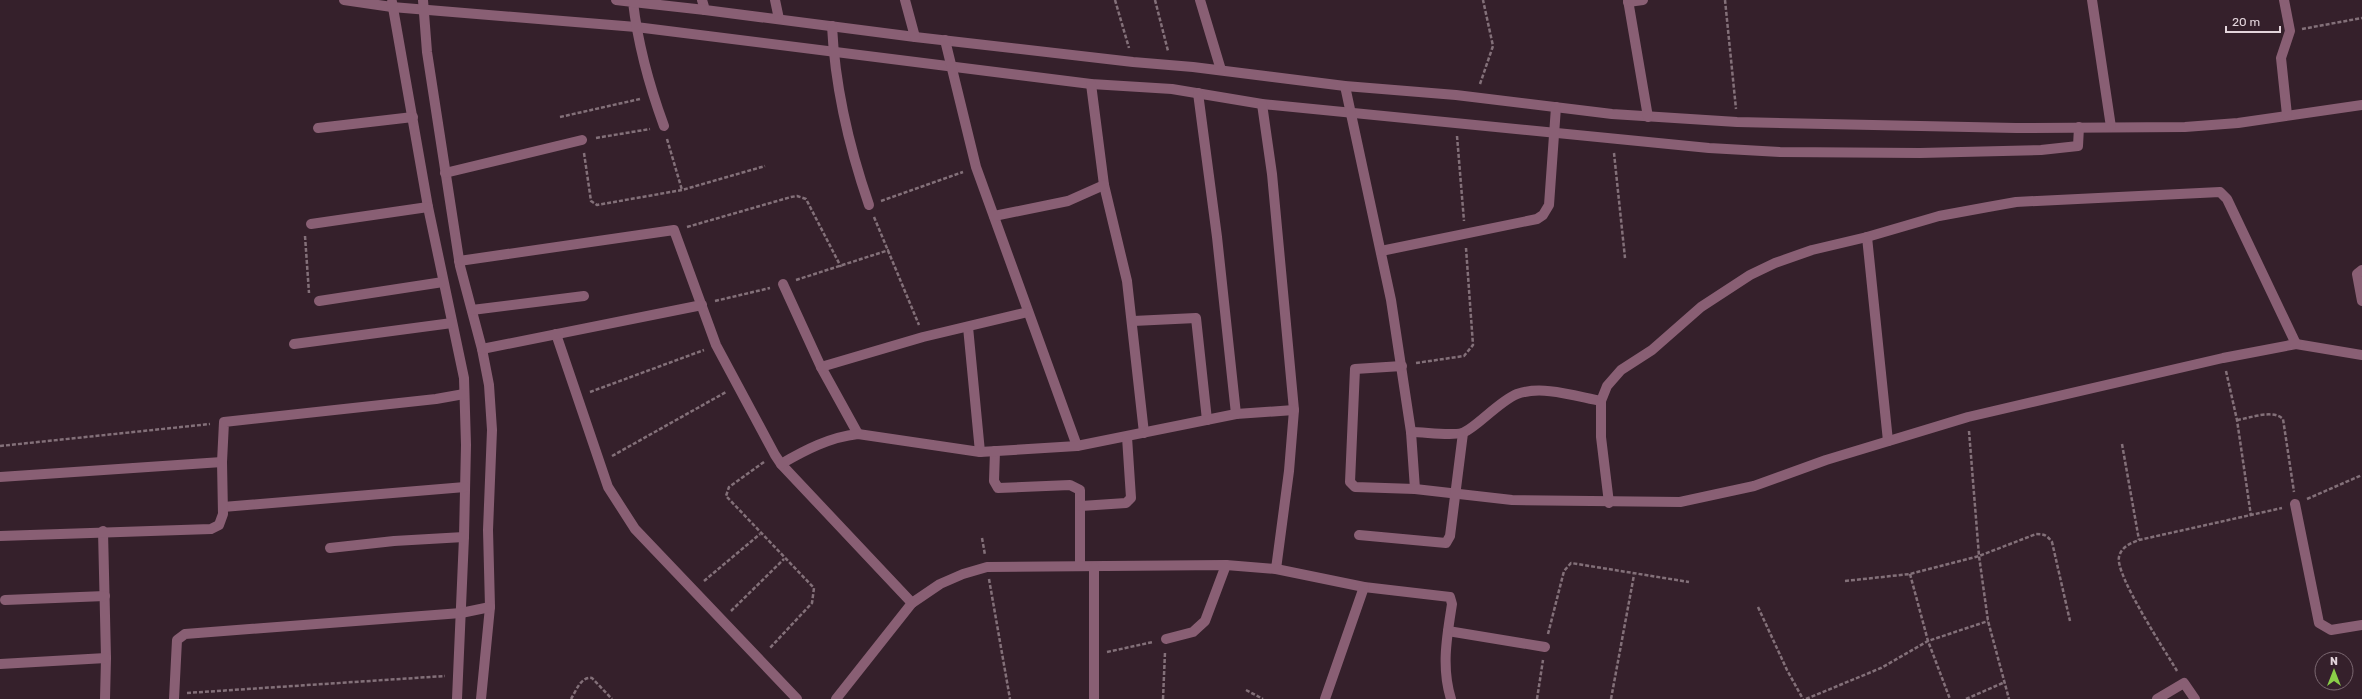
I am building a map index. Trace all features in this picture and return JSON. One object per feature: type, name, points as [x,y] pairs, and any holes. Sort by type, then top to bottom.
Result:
[{"type":"street","points":[[344,0],[423,4],[636,27],[1091,84],[1172,89],[1262,104],[1709,148],[1780,152],[1935,153],[2076,147],[2080,141],[2079,127]]},
{"type":"street","points":[[616,0],[704,5],[779,19],[915,37],[1133,62],[1221,70],[1346,86],[1475,98],[1648,117],[1737,122],[2184,127],[2287,116],[2362,105]]},
{"type":"street","points":[[774,0],[779,19]]},
{"type":"street","points":[[905,0],[915,37]]},
{"type":"street","points":[[1200,0],[1221,70]]},
{"type":"street","points":[[1643,0],[1628,1],[1648,117]]},
{"type":"street","points":[[2092,0],[2111,127]]},
{"type":"street","points":[[2284,0],[2290,31],[2280,58],[2287,116]]},
{"type":"street","points":[[633,2],[636,27],[652,96],[664,126]]},
{"type":"street","points":[[392,3],[428,207],[461,365],[464,394],[464,537],[457,699]]},
{"type":"street","points":[[423,4],[427,52],[459,261],[482,349],[489,385],[492,430],[488,530],[490,607],[481,699]]},
{"type":"street","points":[[832,26],[840,98],[849,137],[869,205]]},
{"type":"street","points":[[945,40],[976,167],[1076,446]]},
{"type":"street","points":[[1091,84],[1104,185],[1128,282],[1144,432]]},
{"type":"street","points":[[1346,86],[1350,112],[1381,251],[1402,366],[1411,432],[1415,489]]},
{"type":"street","points":[[1198,93],[1217,237],[1236,414]]},
{"type":"street","points":[[1262,104],[1272,174],[1294,410],[1289,471],[1276,569]]},
{"type":"street","points":[[1381,251],[1537,219],[1543,215],[1549,205],[1556,107]]},
{"type":"street","points":[[318,128],[412,117]]},
{"type":"street","points":[[445,173],[582,140]]},
{"type":"street","points":[[994,216],[1068,201],[1104,185]]},
{"type":"street","points":[[1609,503],[1601,437],[1601,401],[1607,386],[1621,370],[1652,350],[1701,307],[1750,276],[1774,263],[1812,250],[1867,237],[1939,216],[2016,202],[2220,192],[2227,199],[2296,344]]},
{"type":"street","points":[[311,224],[428,207]]},
{"type":"street","points":[[459,261],[674,230],[716,345],[736,386],[775,455],[781,464],[912,603]]},
{"type":"street","points":[[1867,237],[1888,441]]},
{"type":"street","points":[[2362,270],[2357,274],[2362,301]]},
{"type":"street","points":[[319,301],[443,282]]},
{"type":"street","points":[[783,284],[822,367],[858,434]]},
{"type":"street","points":[[472,310],[584,296]]},
{"type":"street","points":[[482,349],[702,305]]},
{"type":"street","points":[[822,367],[923,337],[1028,312]]},
{"type":"street","points":[[1133,321],[1196,318],[1207,420]]},
{"type":"street","points":[[294,344],[452,323]]},
{"type":"street","points":[[968,327],[980,452]]},
{"type":"street","points":[[556,334],[579,397],[599,464],[608,487],[635,529],[760,658],[797,699]]},
{"type":"street","points":[[1402,366],[1355,369],[1350,482],[1358,487],[1415,489],[1455,495],[1512,500],[1609,503],[1680,502],[1715,496],[1754,486],[1826,460],[1968,417],[2223,358],[2296,344],[2362,355]]},
{"type":"street","points":[[1411,432],[1463,433],[1504,400],[1518,394],[1532,391],[1556,392],[1601,401]]},
{"type":"street","points":[[0,536],[103,531],[212,529],[221,522],[223,506],[222,462],[224,422],[436,399],[464,394]]},
{"type":"street","points":[[781,464],[820,444],[844,436],[858,434],[980,452],[1076,446],[1128,437],[1144,432],[1236,414],[1294,410]]},
{"type":"street","points":[[1359,535],[1446,543],[1450,536],[1463,433]]},
{"type":"street","points":[[1081,506],[1126,503],[1131,498],[1128,437]]},
{"type":"street","points":[[996,451],[994,482],[998,488],[1074,486],[1080,490],[1080,566]]},
{"type":"street","points":[[0,477],[222,462]]},
{"type":"street","points":[[223,506],[465,486]]},
{"type":"street","points":[[2296,504],[2319,623],[2331,630],[2362,625]]},
{"type":"street","points":[[103,531],[106,658],[105,699]]},
{"type":"street","points":[[330,548],[394,541],[464,537]]},
{"type":"street","points":[[1166,639],[1193,632],[1205,621],[1226,565]]},
{"type":"street","points":[[836,699],[912,603],[940,584],[963,574],[987,567],[1226,565],[1276,569],[1364,587],[1450,597],[1452,604],[1445,660],[1446,684],[1451,699]]},
{"type":"street","points":[[1094,566],[1094,699]]},
{"type":"street","points":[[1325,699],[1364,587]]},
{"type":"street","points":[[5,600],[105,596]]},
{"type":"street","points":[[174,697],[177,640],[185,634],[461,613],[490,607]]},
{"type":"street","points":[[1448,631],[1545,647]]},
{"type":"street","points":[[0,664],[106,658]]},
{"type":"street","points":[[2157,699],[2184,683],[2195,699]]},
{"type":"path","points":[[1115,0],[1133,62]]},
{"type":"path","points":[[1155,0],[1172,65]]},
{"type":"path","points":[[1475,98],[1493,46],[1483,0]]},
{"type":"path","points":[[1725,0],[1737,122]]},
{"type":"path","points":[[2290,31],[2362,18]]},
{"type":"path","points":[[560,117],[652,96]]},
{"type":"path","points":[[1402,366],[1464,356],[1468,354],[1473,345],[1455,122]]},
{"type":"path","points":[[682,190],[664,126],[582,140],[591,201],[594,204],[682,190],[765,166]]},
{"type":"path","points":[[1613,139],[1625,258]]},
{"type":"path","points":[[923,337],[889,250],[869,205],[976,167]]},
{"type":"path","points":[[674,230],[797,196],[806,199],[841,266],[889,250]]},
{"type":"path","points":[[311,224],[305,230],[309,295],[314,300],[319,301]]},
{"type":"path","points":[[579,397],[716,345]]},
{"type":"path","points":[[2223,358],[2237,420],[2251,516]]},
{"type":"path","points":[[599,464],[736,386]]},
{"type":"path","points":[[2237,420],[2272,414],[2279,415],[2283,419],[2296,504]]},
{"type":"path","points":[[1968,417],[1979,556],[1988,621],[2009,699]]},
{"type":"path","points":[[0,446],[224,422]]},
{"type":"path","points":[[2122,444],[2140,540]]},
{"type":"path","points":[[760,658],[812,603],[814,597],[814,588],[729,502],[726,496],[727,491],[775,455]]},
{"type":"path","points":[[2184,683],[2134,599],[2119,563],[2122,550],[2140,540],[2251,516],[2296,504],[2362,475]]},
{"type":"path","points":[[694,589],[760,534]]},
{"type":"path","points":[[1845,581],[1910,574],[1979,556],[2036,534],[2048,536],[2052,542],[2070,621]]},
{"type":"path","points":[[722,619],[784,559]]},
{"type":"path","points":[[1537,699],[1545,647],[1567,566],[1575,562],[1634,575],[1689,582]]},
{"type":"path","points":[[987,567],[996,610],[1010,699]]},
{"type":"path","points":[[1910,574],[1928,641],[1950,699]]},
{"type":"path","points":[[1611,699],[1634,575]]},
{"type":"path","points":[[1758,607],[1787,670],[1804,699],[1881,668],[1928,641],[1988,621]]},
{"type":"path","points":[[1094,655],[1166,639],[1163,699]]},
{"type":"path","points":[[174,697],[458,675]]},
{"type":"path","points":[[571,699],[583,680],[588,678],[592,678],[612,699]]},
{"type":"path","points":[[1966,699],[2005,682]]},
{"type":"path","points":[[1246,690],[1263,699]]}]
